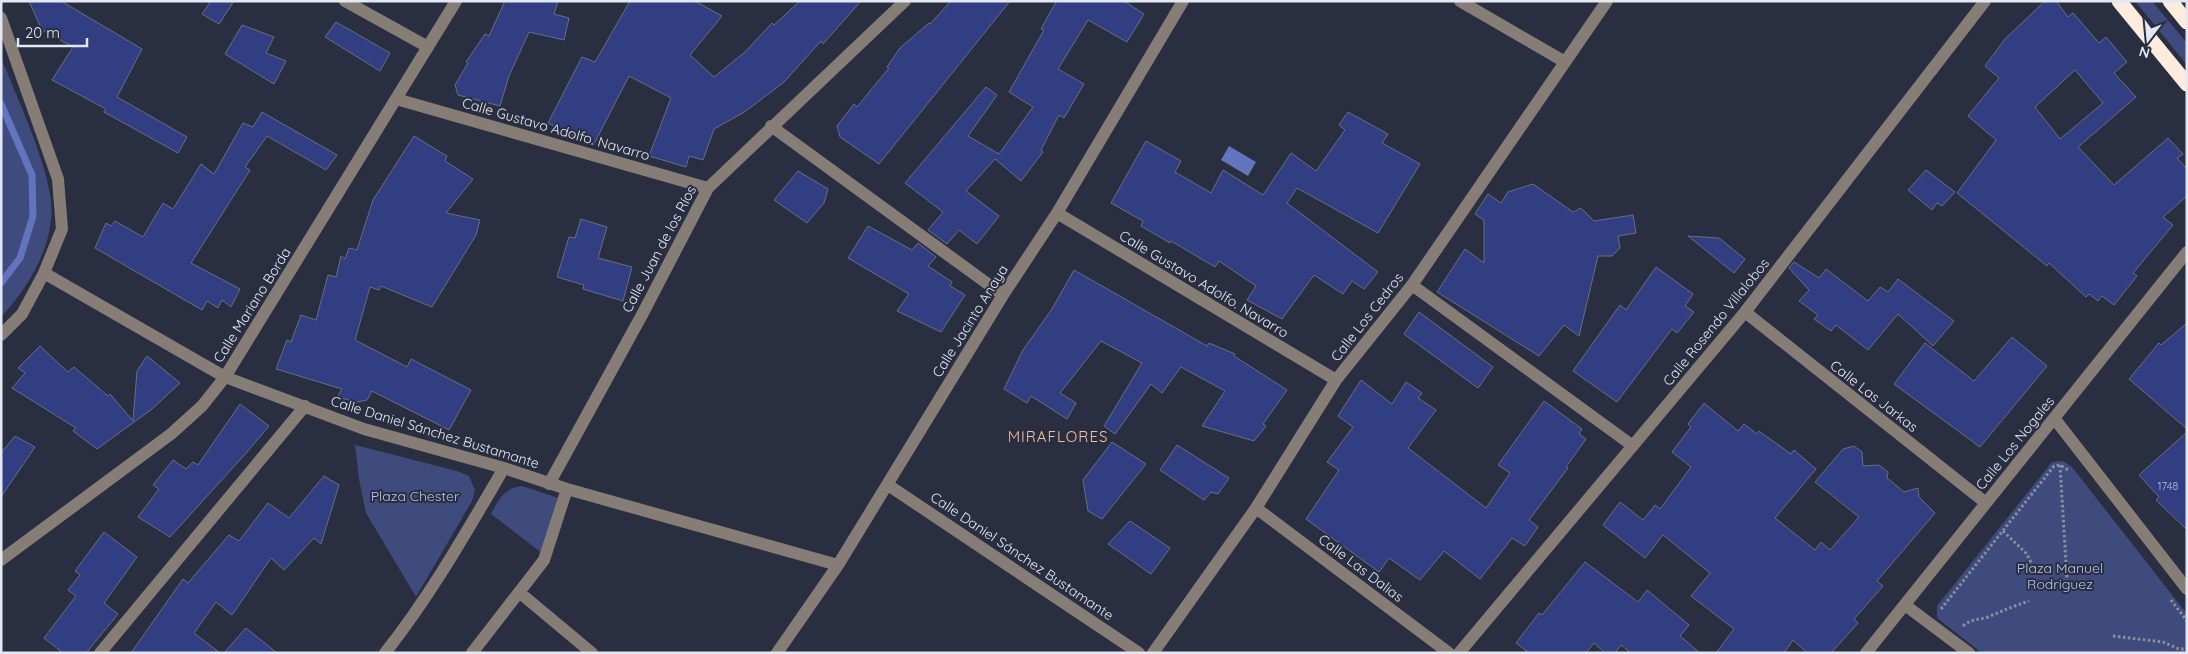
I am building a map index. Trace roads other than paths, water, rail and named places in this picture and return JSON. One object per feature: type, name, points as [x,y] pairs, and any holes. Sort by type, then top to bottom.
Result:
[{"type":"highway","points":[[2119,1],[2187,84]]},
{"type":"highway","points":[[2170,1],[2187,22]]},
{"type":"street","points":[[345,1],[428,47]]},
{"type":"street","name":"Calle Mariano Borda","points":[[1,560],[171,434],[202,406],[225,377],[456,1]]},
{"type":"street","name":"Calle Juan de los Ríos","points":[[549,484],[643,313],[708,188],[771,126],[906,1]]},
{"type":"street","name":"Calle Jacinto Anaya","points":[[777,653],[838,565],[888,485],[1003,295],[1057,213],[1183,1]]},
{"type":"street","points":[[1460,1],[1566,62]]},
{"type":"street","name":"Calle Los Cedros","points":[[1154,653],[1256,508],[1336,380],[1412,285],[1607,1]]},
{"type":"street","name":"Calle Rosendo Villalobos","points":[[1459,653],[1745,312],[1985,1]]},
{"type":"street","points":[[1,18],[58,179],[62,229],[44,273],[22,314],[1,335]]},
{"type":"street","name":"Calle Gustavo Adolfo. Navarro","points":[[396,99],[708,188]]},
{"type":"street","points":[[771,126],[1003,295]]},
{"type":"street","name":"Calle Gustavo Adolfo. Navarro","points":[[1057,213],[1336,380]]},
{"type":"street","name":"Calle Los Nogales","points":[[1866,653],[2187,252]]},
{"type":"street","name":"Calle Daniel Sánchez Bustamante","points":[[44,273],[225,377],[364,428],[504,468],[549,484],[838,565]]},
{"type":"street","points":[[1412,285],[1633,446]]},
{"type":"street","name":"Calle Las Jarkas","points":[[1745,312],[1986,503]]},
{"type":"street","points":[[100,653],[305,406]]},
{"type":"street","points":[[2054,418],[2187,589]]},
{"type":"street","points":[[385,653],[412,620],[504,468]]},
{"type":"street","name":"Calle Daniel Sánchez Bustamante","points":[[888,485],[1139,653]]},
{"type":"street","points":[[472,653],[544,560],[567,489]]},
{"type":"street","name":"Calle Las Dalias","points":[[1256,508],[1449,653]]},
{"type":"street","points":[[520,592],[592,653]]},
{"type":"street","points":[[1905,605],[1969,653]]},
{"type":"waterway","points":[[1,104],[32,175],[33,216],[20,258],[1,283]]},
{"type":"district","name":"MIRAFLORES","points":[[1058,437]]},
{"type":"park label","name":"Plaza Chester","points":[[415,496]]},
{"type":"park label","name":"Plaza Manuel Rodriguez","points":[[2060,576]]}]
